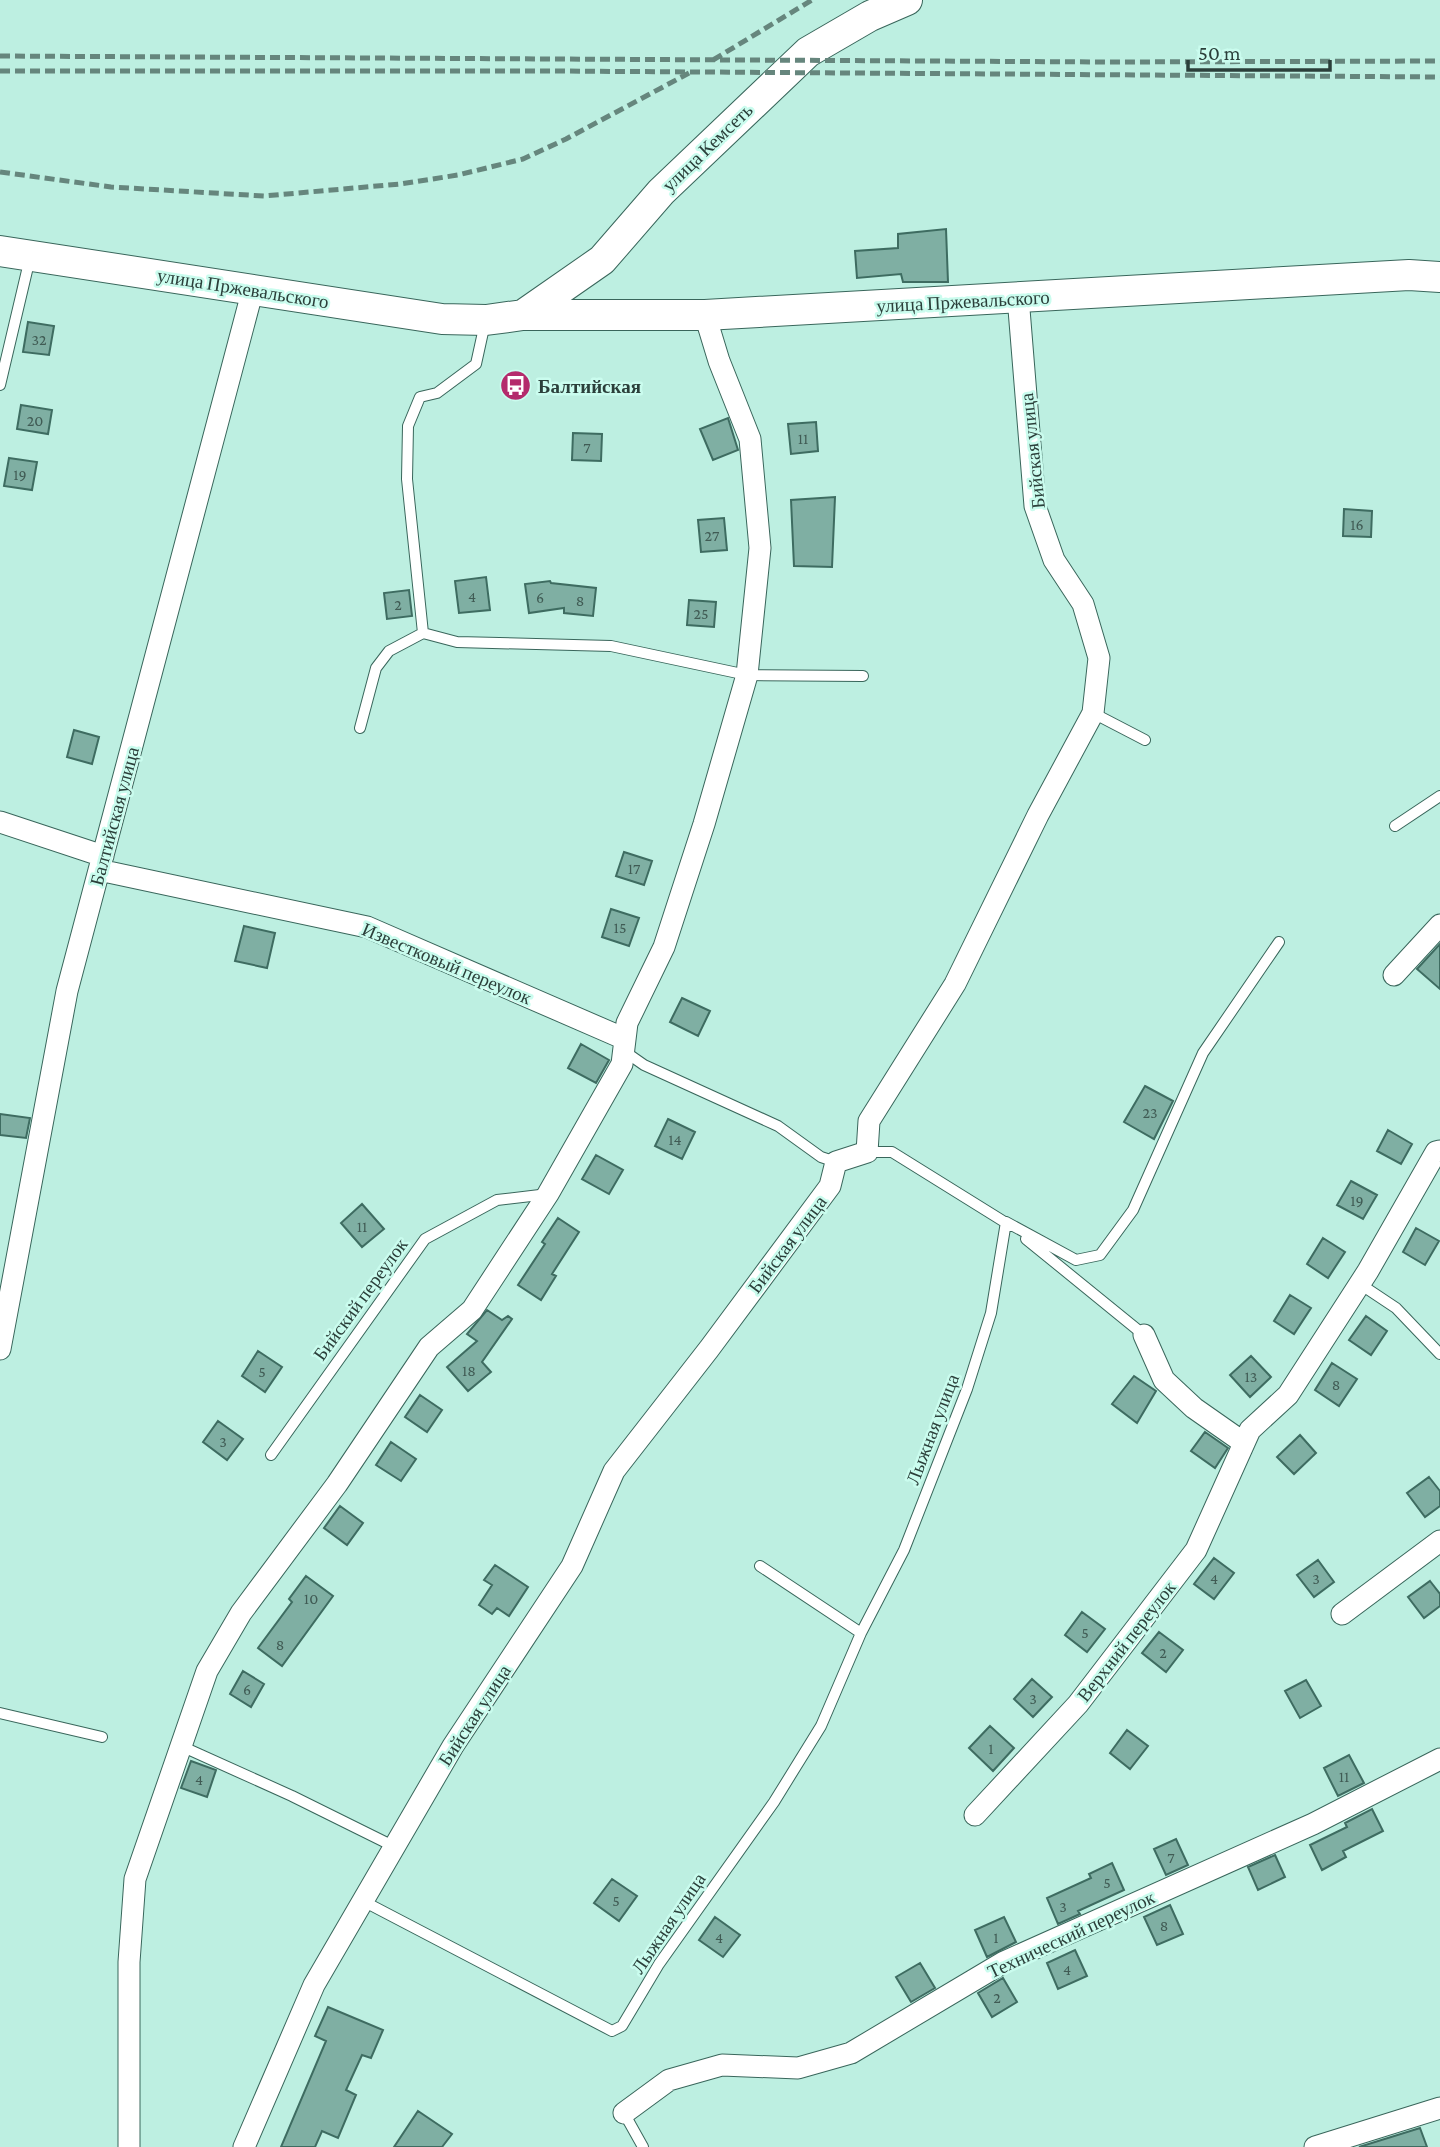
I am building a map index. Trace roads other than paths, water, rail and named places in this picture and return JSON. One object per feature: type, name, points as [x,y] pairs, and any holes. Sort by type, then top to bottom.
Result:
[{"type":"main road","name":"улица Кемсеть","points":[[523,315],[602,260],[660,192],[808,52],[870,16],[907,0]]},
{"type":"main road","name":"улица Пржевальского","points":[[0,251],[442,319],[486,320],[523,315],[705,315],[1409,275],[1440,277]]},
{"type":"street","name":"Балтийская улица","points":[[0,1349],[68,991],[253,289]]},
{"type":"street","name":"Бийская улица","points":[[867,1152],[869,1121],[955,984],[1038,816],[1093,713],[1099,658],[1087,614],[1054,560],[1035,506],[1018,298]]},
{"type":"street","points":[[129,2147],[129,1962],[135,1879],[207,1671],[241,1613],[337,1484],[429,1347],[472,1310],[548,1194],[622,1064],[627,1023],[664,947],[705,824],[747,675],[760,548],[750,439],[719,361],[705,315]]},
{"type":"street","name":"Известковый переулок","points":[[0,822],[101,863],[368,927],[624,1045]]},
{"type":"street","points":[[1394,975],[1440,925]]},
{"type":"street","name":"Верхний переулок","points":[[975,1815],[1078,1704],[1196,1550],[1250,1430],[1288,1395],[1360,1284],[1436,1152],[1440,1151]]},
{"type":"street","points":[[836,1162],[867,1152]]},
{"type":"street","name":"Бийская улица","points":[[244,2147],[314,1985],[453,1746],[572,1566],[614,1471],[830,1186],[836,1162]]},
{"type":"street","points":[[1144,1335],[1164,1380],[1194,1408],[1244,1443]]},
{"type":"street","points":[[1342,1614],[1440,1541]]},
{"type":"street","name":"Технический переулок","points":[[624,2113],[668,2080],[722,2065],[798,2068],[851,2053],[1004,1962],[1313,1824],[1440,1759]]},
{"type":"street","points":[[1315,2147],[1440,2108]]},
{"type":"lane","points":[[0,385],[31,256]]},
{"type":"lane","points":[[423,632],[407,480],[408,425],[420,397],[437,393],[476,364],[486,320]]},
{"type":"lane","points":[[360,728],[376,668],[389,651],[423,632],[457,642],[611,646],[747,675],[863,676]]},
{"type":"lane","points":[[1093,713],[1145,740]]},
{"type":"lane","points":[[1395,826],[1440,796]]},
{"type":"lane","points":[[867,1152],[892,1152],[1006,1222],[1076,1260],[1100,1255],[1133,1210],[1203,1053],[1279,942]]},
{"type":"lane","name":"Известковый переулок","points":[[624,1045],[644,1065],[778,1126],[821,1157],[836,1162]]},
{"type":"lane","name":"Бийский переулок","points":[[271,1455],[425,1239],[497,1200],[548,1194]]},
{"type":"lane","points":[[1006,1222],[1144,1335]]},
{"type":"lane","name":"Лыжная улица","points":[[363,1901],[612,2031],[622,2026],[659,1965],[774,1802],[821,1726],[861,1633],[904,1550],[967,1389],[991,1313],[1006,1222]]},
{"type":"lane","points":[[1360,1284],[1396,1308],[1440,1353]]},
{"type":"lane","points":[[760,1566],[861,1633]]},
{"type":"lane","points":[[0,1713],[102,1737]]},
{"type":"lane","points":[[181,1746],[292,1796],[395,1847]]},
{"type":"lane","points":[[624,2113],[643,2147]]},
{"type":"railway","points":[[713,60],[812,0]]},
{"type":"railway","points":[[0,56],[1112,62],[1440,61]]},
{"type":"railway","points":[[0,71],[554,71],[1440,77]]},
{"type":"railway","points":[[0,172],[111,187],[264,196],[400,184],[458,175],[523,159],[689,73]]},
{"type":"place","name":"Балтийская","points":[[515,386]]}]
